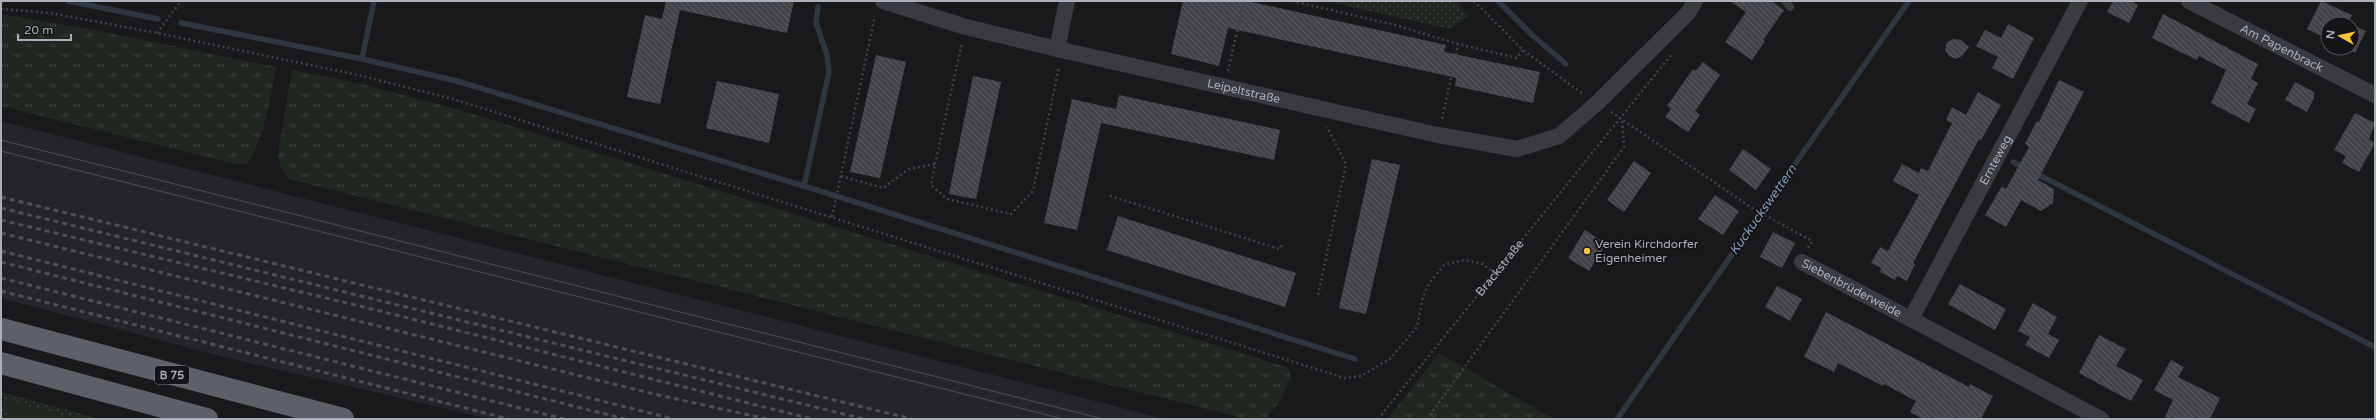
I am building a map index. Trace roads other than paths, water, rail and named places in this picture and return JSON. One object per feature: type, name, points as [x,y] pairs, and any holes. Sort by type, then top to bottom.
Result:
[{"type":"highway","name":"B 75","points":[[1,329],[343,419]]},
{"type":"highway","points":[[1,363],[207,419]]},
{"type":"street","points":[[1057,49],[1067,1]]},
{"type":"street","name":"Leipeltstraße","points":[[880,5],[1057,49],[1225,85],[1438,135],[1517,149],[1559,136],[1596,104],[1688,13],[1695,1]]},
{"type":"street","name":"Ernteweg","points":[[1911,319],[2080,1]]},
{"type":"street","name":"Am Papenbrack","points":[[2189,1],[2375,95]]},
{"type":"street","name":"Siebenbrüderweide","points":[[1802,262],[2100,419]]},
{"type":"waterway","points":[[68,1],[158,19]]},
{"type":"waterway","points":[[362,59],[374,1]]},
{"type":"waterway","points":[[1498,1],[1531,34],[1566,64]]},
{"type":"waterway","name":"Kuckuckswettern","points":[[1617,419],[1909,1]]},
{"type":"waterway","points":[[804,186],[829,72],[827,55],[816,23],[818,7]]},
{"type":"waterway","points":[[181,23],[362,59],[457,81],[804,186],[1355,359]]},
{"type":"waterway","points":[[2013,162],[2025,168]]},
{"type":"waterway","points":[[2035,173],[2375,347]]},
{"type":"tram line","points":[[1,140],[1103,419]]},
{"type":"tram line","points":[[1,151],[1063,419]]},
{"type":"railway","points":[[1,197],[912,419]]},
{"type":"railway","points":[[1,208],[864,419]]},
{"type":"railway","points":[[1,220],[372,309],[812,419]]},
{"type":"railway","points":[[1,233],[654,394],[767,419]]},
{"type":"railway","points":[[1,251],[674,419]]},
{"type":"railway","points":[[1,262],[625,419]]},
{"type":"railway","points":[[1,278],[564,419]]},
{"type":"railway","points":[[1,291],[509,419]]},
{"type":"place","name":"Verein Kirchdorfer Eigenheimer","points":[[1587,251]]}]
